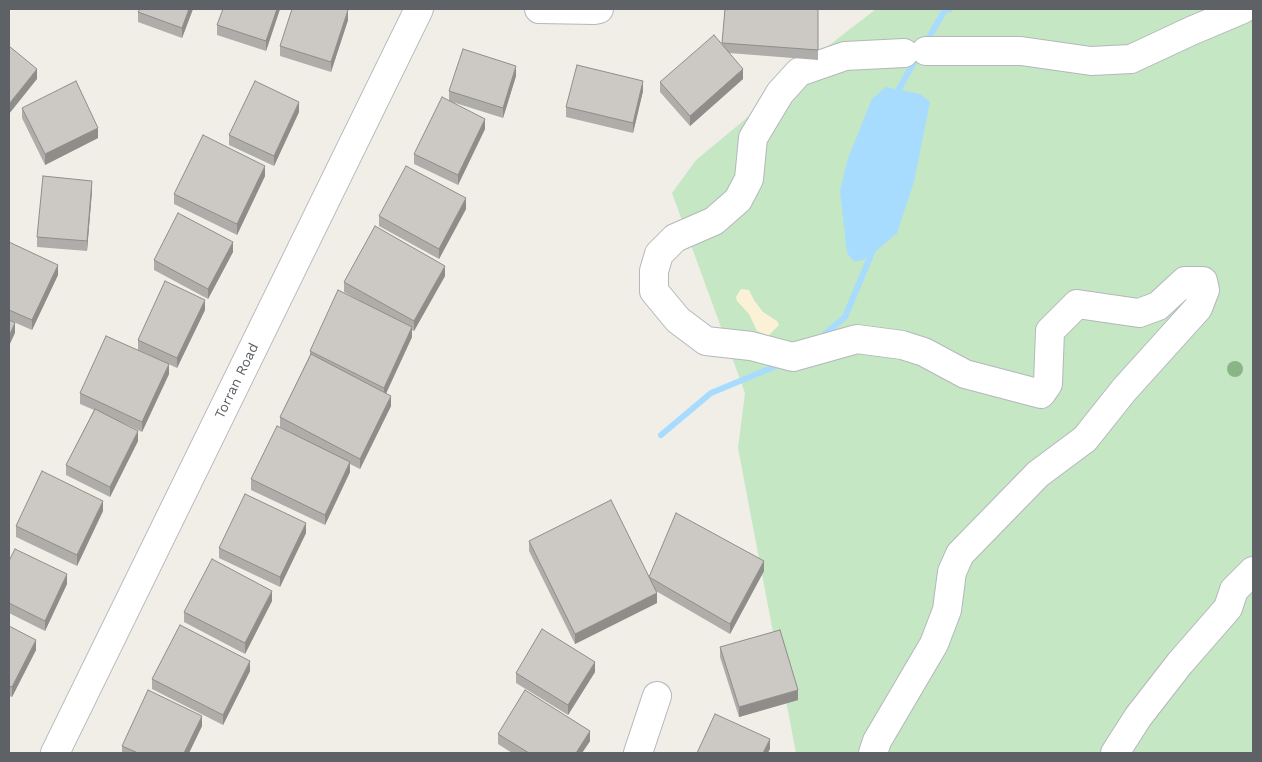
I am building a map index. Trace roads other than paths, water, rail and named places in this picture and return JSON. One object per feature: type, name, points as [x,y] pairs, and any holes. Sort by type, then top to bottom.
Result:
[{"type":"street","name":"Torran Road","points":[[55,753],[419,9]]},
{"type":"street","points":[[540,9],[599,9]]},
{"type":"street","points":[[873,753],[876,741],[934,644],[947,610],[952,572],[960,554],[1038,474],[1086,439],[1124,390],[1198,308],[1205,290],[1203,281],[1185,281],[1158,306],[1139,313],[1077,304],[1050,331],[1048,384],[1041,394],[965,374],[924,352],[902,345],[857,339],[792,357],[751,346],[706,341],[678,320],[654,291],[654,271],[659,254],[675,238],[714,221],[738,200],[749,179],[753,138],[780,93],[799,72],[845,56],[915,52],[1020,51],[1091,61],[1131,59],[1243,9]]},
{"type":"street","points":[[1115,753],[1138,718],[1180,663],[1228,608],[1234,590],[1253,571]]},
{"type":"street","points":[[638,753],[657,696]]},
{"type":"water","points":[[886,87],[920,94],[930,102],[914,182],[897,233],[863,260],[854,262],[847,253],[840,191],[848,158],[872,99]]},
{"type":"waterway","points":[[925,44],[945,10],[950,9]]},
{"type":"waterway","points":[[895,96],[918,55]]},
{"type":"waterway","points":[[820,338],[845,317],[874,248]]},
{"type":"waterway","points":[[661,435],[711,393],[781,364]]}]
